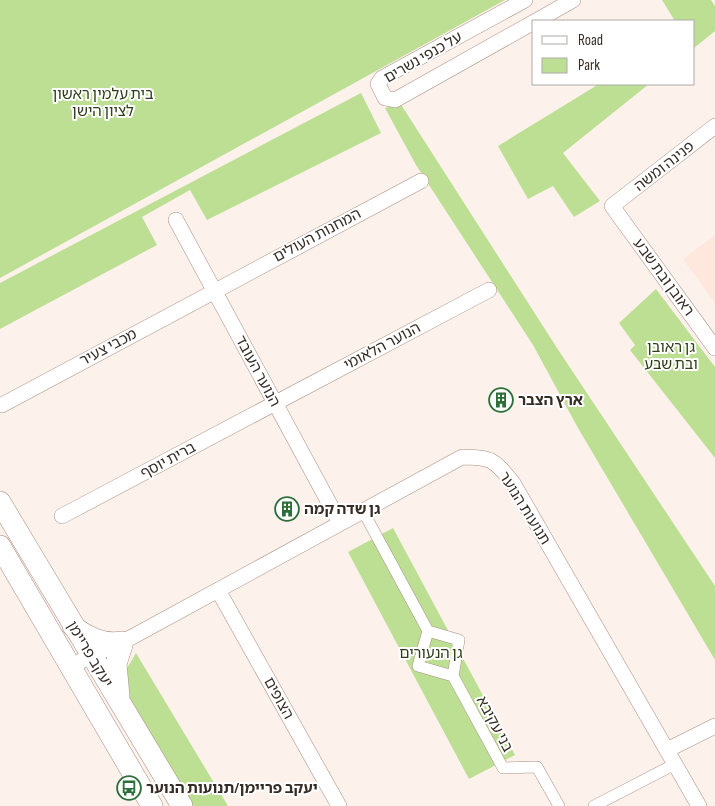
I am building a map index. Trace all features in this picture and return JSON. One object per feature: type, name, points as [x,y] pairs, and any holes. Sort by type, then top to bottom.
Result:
[{"type":"main road","name":"יעקב פריימן","points":[[0,502],[182,806]]},
{"type":"main road","name":"יעקב פריימן","points":[[0,546],[152,806]]},
{"type":"main road","points":[[73,626],[91,638],[113,643],[125,642],[116,664],[121,704]]},
{"type":"street","name":"על כנפי נשרים","points":[[525,0],[382,78],[378,84],[385,98],[395,100],[532,24]]},
{"type":"street","name":"על כנפי נשרים","points":[[538,20],[573,0]]},
{"type":"street","name":"פנינה ומשה","points":[[612,206],[715,126]]},
{"type":"street","name":"המחנות העולים","points":[[214,290],[421,181]]},
{"type":"street","name":"ראובן ובת שבע","points":[[612,206],[715,348]]},
{"type":"street","name":"הנוער העובד","points":[[176,220],[340,523]]},
{"type":"street","name":"מכבי צעיר","points":[[2,405],[214,290]]},
{"type":"street","name":"הנוער הלאומי","points":[[275,402],[489,290]]},
{"type":"street","name":"ברית יוסף","points":[[62,516],[275,402]]},
{"type":"street","name":"תנועות הנוער","points":[[72,670],[462,457],[480,457],[495,461],[513,483],[700,806]]},
{"type":"street","points":[[363,511],[428,631],[418,666],[453,676],[458,640],[428,631]]},
{"type":"street","name":"הצופים","points":[[218,590],[339,806]]},
{"type":"street","name":"בני עקיבא","points":[[453,676],[503,768],[537,767],[559,806]]},
{"type":"street","points":[[667,750],[715,726]]},
{"type":"street","points":[[594,806],[675,764]]},
{"type":"shaded area","points":[[715,235],[715,303],[683,259]]},
{"type":"green space","name":"בית עלמין ראשון לציון הישן","points":[[0,0],[505,0],[0,278]]},
{"type":"green space","points":[[662,0],[711,0],[715,6],[715,31],[695,47],[695,20],[674,20]]},
{"type":"green space","points":[[597,85],[648,85],[563,153],[600,201],[574,217],[553,186],[528,199],[498,146]]},
{"type":"green space","points":[[361,93],[381,133],[207,220],[190,190],[142,217],[157,245],[0,329],[0,283]]},
{"type":"green space","points":[[400,103],[557,348],[715,586],[715,660],[578,428],[533,345],[416,165],[385,108]]},
{"type":"green space","name":"גן ראובן ובת שבע","points":[[656,289],[715,367],[715,458],[630,350],[635,345],[619,323]]},
{"type":"green space","name":"גן הנעורים","points":[[393,528],[515,755],[469,779],[348,552]]},
{"type":"green space","points":[[136,653],[228,806],[182,806],[129,717],[123,675]]},
{"type":"place","name":"ארץ הצבר","points":[[501,400]]},
{"type":"place","name":"גן שדה קמה","points":[[287,509]]},
{"type":"place","name":"יעקב פריימן/תנועות הנוער","points":[[129,788]]}]
